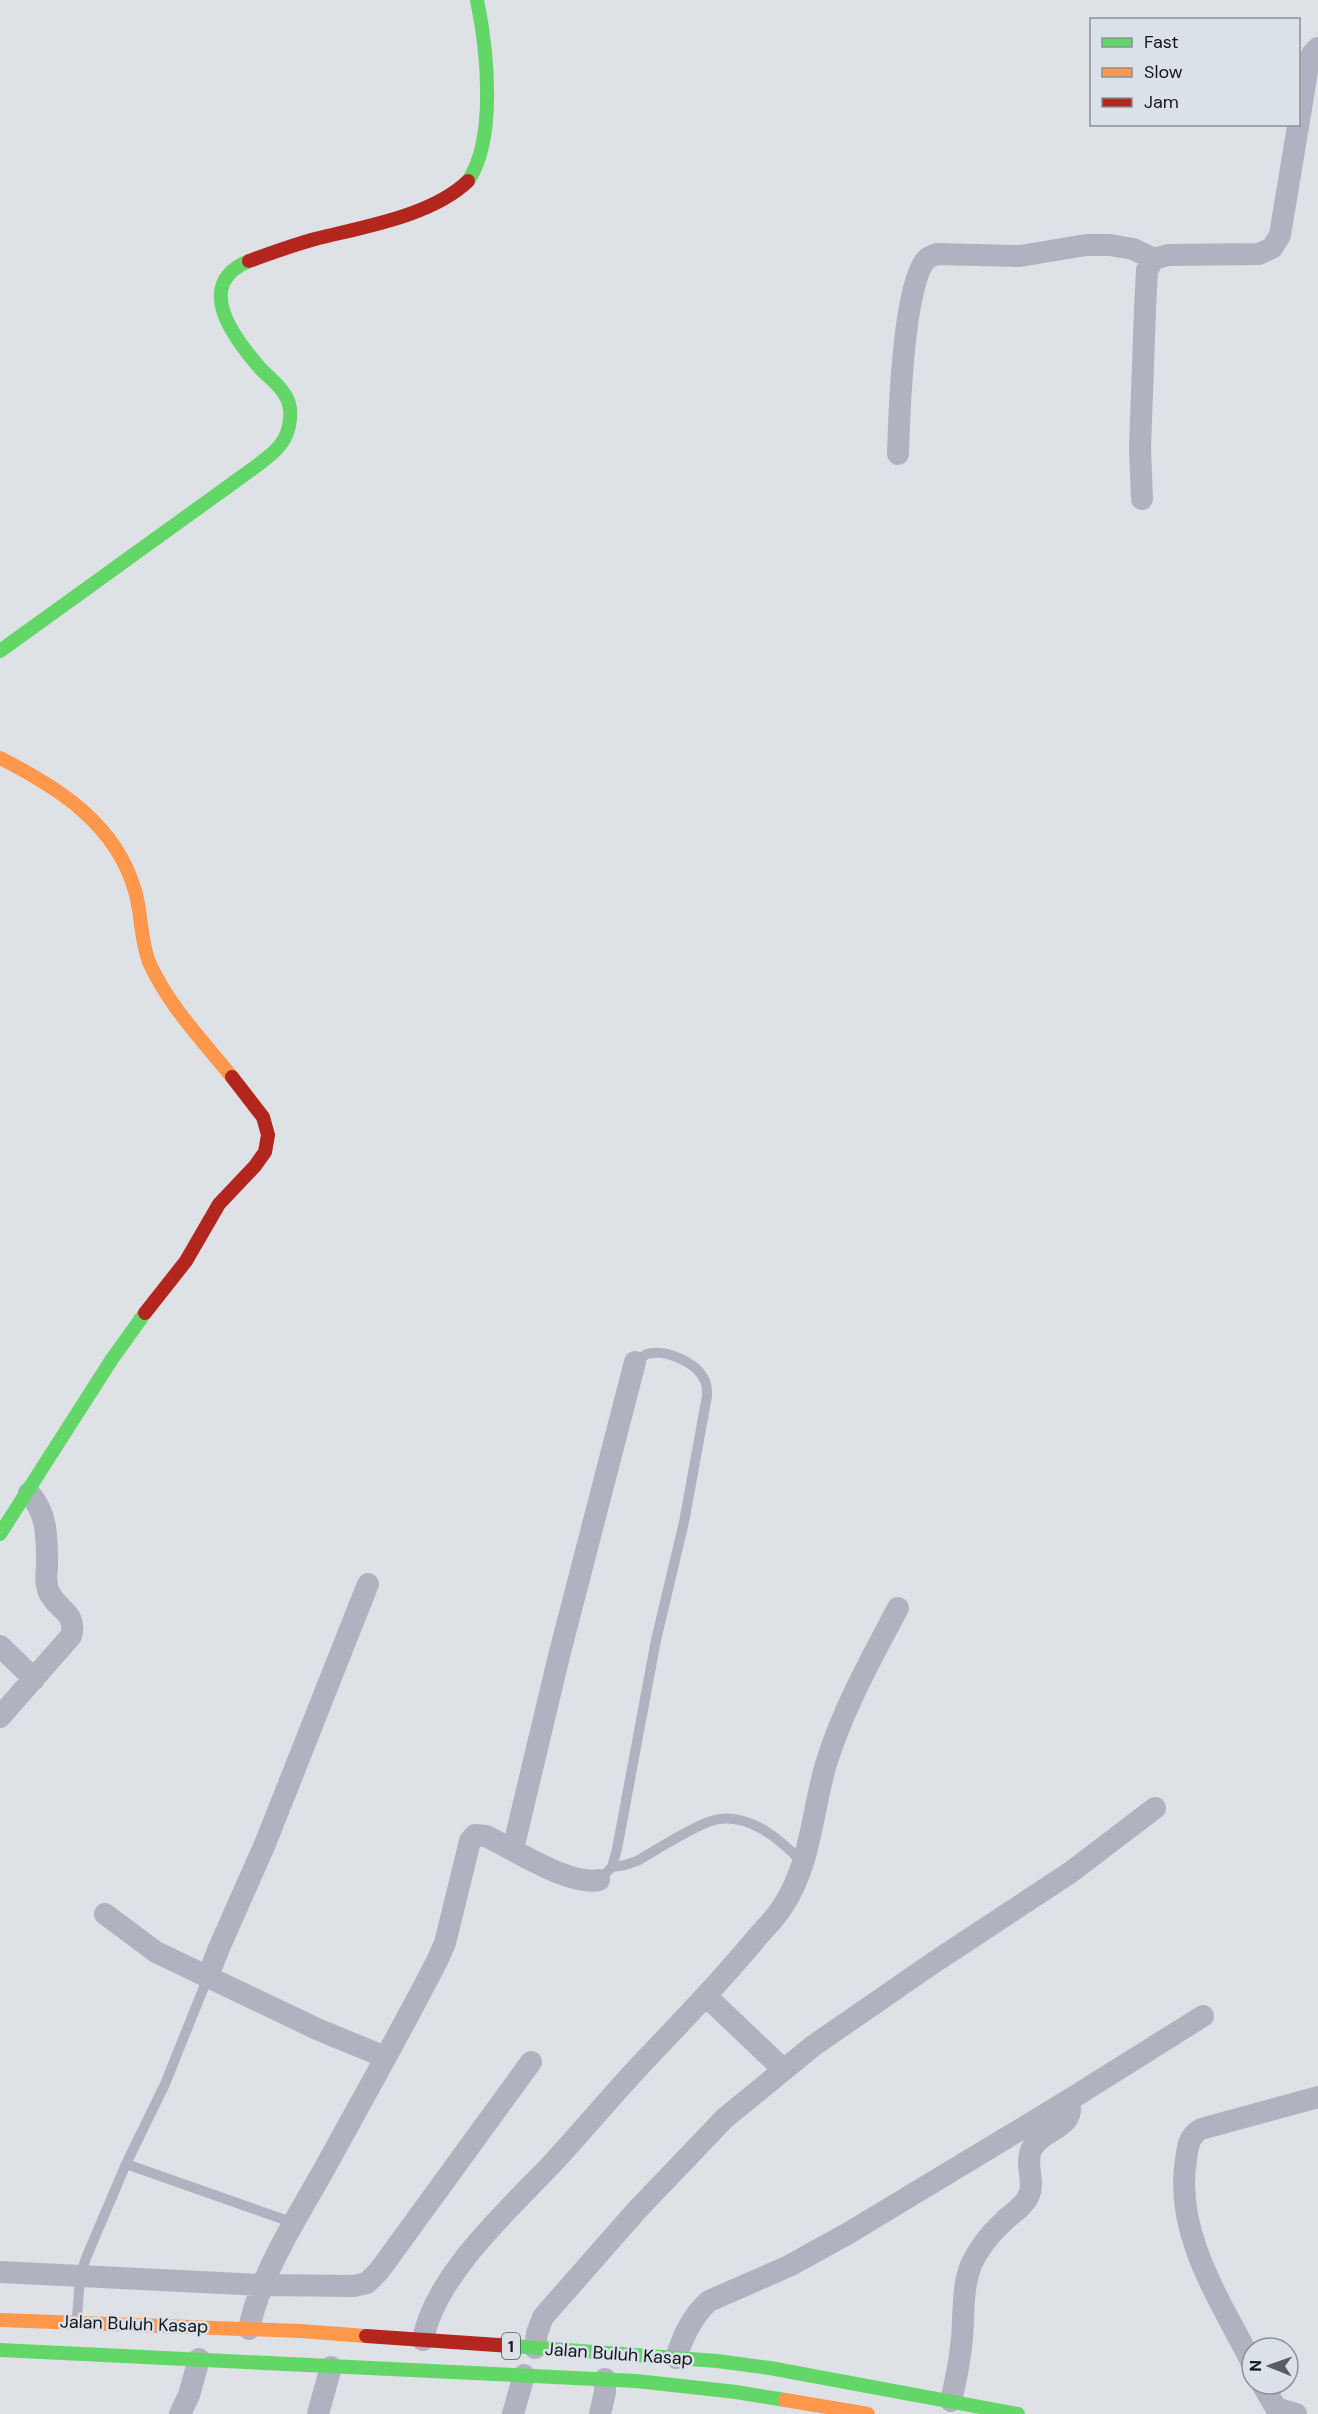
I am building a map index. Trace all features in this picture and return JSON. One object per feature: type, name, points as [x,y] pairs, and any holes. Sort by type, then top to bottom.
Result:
[{"type":"main road","points":[[0,651],[251,470],[279,447],[289,430],[291,409],[285,393],[257,365],[224,314],[219,297],[221,283],[232,269],[291,244],[417,210],[449,196],[467,182],[478,158],[487,94],[487,48],[477,0]]},
{"type":"main road","points":[[0,758],[28,771],[68,797],[107,831],[127,861],[149,962],[162,986],[258,1110],[266,1126],[268,1143],[265,1152],[253,1169],[222,1199],[193,1251],[127,1336],[29,1493],[0,1534]]},
{"type":"main road","name":"Jalan Buluh Kasap","points":[[0,2319],[249,2329],[676,2358],[770,2368],[1018,2414]]},
{"type":"main road","name":"Jalan Buluh Kasap","points":[[0,2350],[605,2379],[679,2385],[791,2407],[868,2414]]},
{"type":"street","points":[[1300,114],[1307,72],[1312,54],[1318,48]]},
{"type":"street","points":[[898,454],[901,378],[909,314],[920,271],[927,259],[937,254],[1020,256],[1086,245],[1110,245],[1133,249],[1154,259],[1168,255],[1259,254],[1272,248],[1280,235],[1298,126]]},
{"type":"street","points":[[1142,500],[1140,448],[1145,309],[1147,270],[1154,259]]},
{"type":"street","points":[[513,1849],[562,1645],[635,1362]]},
{"type":"street","points":[[0,1717],[71,1636],[74,1628],[72,1619],[47,1588],[46,1530],[39,1503],[29,1493]]},
{"type":"street","points":[[208,1976],[265,1844],[368,1584]]},
{"type":"street","points":[[423,2340],[431,2312],[444,2288],[494,2223],[551,2165],[622,2083],[706,1996],[783,1907],[804,1864],[819,1792],[838,1730],[861,1678],[898,1608]]},
{"type":"street","points":[[0,1646],[34,1679]]},
{"type":"street","points":[[535,2348],[537,2333],[543,2318],[598,2253],[725,2118],[784,2070],[869,2007],[1071,1872],[1155,1808]]},
{"type":"street","points":[[249,2329],[254,2305],[263,2284],[294,2223],[408,2018],[445,1943],[471,1841],[475,1835],[486,1836],[573,1879],[589,1882],[606,1873]]},
{"type":"street","points":[[105,1914],[156,1952],[318,2029],[385,2057]]},
{"type":"street","points":[[706,1996],[784,2070]]},
{"type":"street","points":[[676,2358],[682,2337],[708,2301],[806,2257],[1070,2100],[1203,2016]]},
{"type":"street","points":[[0,2272],[263,2284],[354,2286],[367,2283],[431,2201],[531,2062]]},
{"type":"street","points":[[1240,2339],[1198,2255],[1191,2235],[1182,2181],[1188,2143],[1192,2135],[1201,2129],[1318,2097]]},
{"type":"street","points":[[951,2401],[958,2372],[965,2290],[971,2267],[981,2247],[1002,2223],[1023,2205],[1029,2195],[1032,2183],[1029,2167],[1030,2153],[1034,2144],[1068,2120],[1072,2110],[1070,2100]]},
{"type":"street","points":[[180,2414],[189,2395],[199,2359]]},
{"type":"street","points":[[318,2414],[331,2367]]},
{"type":"street","points":[[513,2414],[524,2375]]},
{"type":"street","points":[[600,2414],[605,2392],[605,2379]]},
{"type":"street","points":[[1269,2396],[1276,2408],[1296,2414]]},
{"type":"lane","points":[[606,1873],[617,1849],[656,1640],[684,1522],[708,1396],[705,1381],[697,1370],[680,1358],[661,1353],[646,1355],[635,1362]]},
{"type":"lane","points":[[606,1873],[637,1861],[712,1820],[729,1819],[752,1824],[783,1843],[804,1864]]},
{"type":"lane","points":[[77,2322],[80,2276],[126,2164],[165,2084],[208,1976]]},
{"type":"lane","points":[[126,2164],[294,2223]]},
{"type":"traffic: fast","points":[[468,181],[477,163],[486,118],[486,67],[477,0]]},
{"type":"traffic: fast","points":[[0,651],[257,466],[284,440],[290,418],[287,399],[280,387],[249,355],[223,312],[221,297],[223,283],[232,271],[249,261]]},
{"type":"traffic: fast","points":[[0,1534],[112,1359],[145,1313]]},
{"type":"traffic: fast","points":[[512,2346],[717,2361],[770,2368],[1018,2414]]},
{"type":"traffic: fast","points":[[0,2350],[636,2381],[785,2400]]},
{"type":"traffic: slow","points":[[0,758],[64,796],[99,827],[114,846],[126,867],[135,891],[146,953],[157,978],[187,1022],[232,1077]]},
{"type":"traffic: slow","points":[[0,2320],[300,2331],[366,2336]]},
{"type":"traffic: slow","points":[[785,2400],[868,2414]]},
{"type":"traffic: jam","points":[[249,261],[307,241],[375,225],[416,212],[453,193],[468,181]]},
{"type":"traffic: jam","points":[[145,1313],[186,1261],[219,1204],[265,1152],[268,1135],[263,1117],[232,1077]]},
{"type":"traffic: jam","points":[[366,2336],[512,2346]]}]
